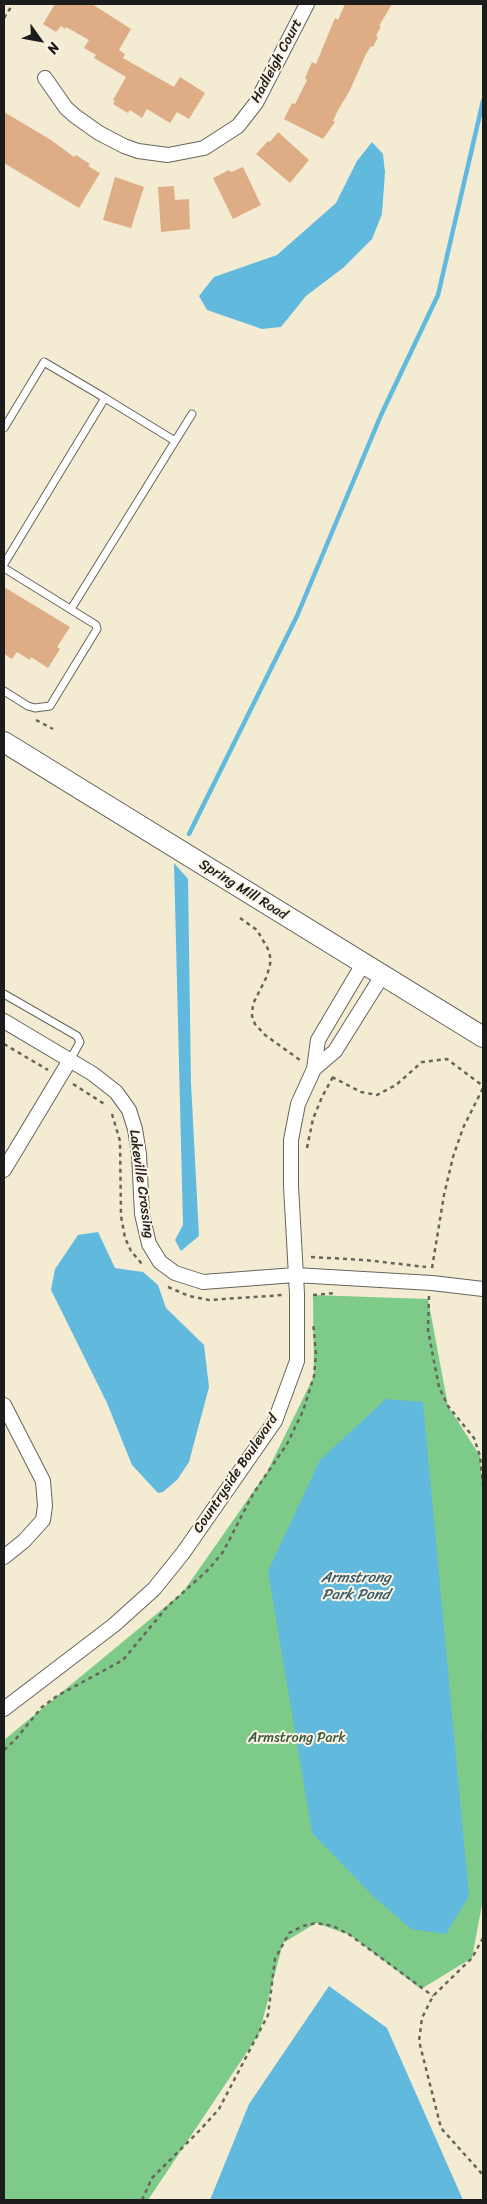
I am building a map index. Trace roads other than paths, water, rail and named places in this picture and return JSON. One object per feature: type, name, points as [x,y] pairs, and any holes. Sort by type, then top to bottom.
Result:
[{"type":"street","name":"Hadleigh Court","points":[[45,78],[66,108],[75,116],[99,133],[124,146],[138,151],[168,155],[204,148],[238,126],[256,103],[307,4]]},
{"type":"street","name":"Spring Mill Road","points":[[4,742],[483,1037]]},
{"type":"street","name":"Countryside Boulevard","points":[[4,1710],[114,1625],[154,1589],[182,1553],[275,1421],[297,1361],[297,1294],[301,1275],[291,1186],[291,1140],[298,1104],[314,1069],[318,1040],[364,964]]},
{"type":"street","points":[[314,1069],[335,1051],[382,976]]},
{"type":"street","name":"Lakeville Crossing","points":[[4,1021],[94,1074],[108,1086],[128,1110],[135,1129],[139,1154],[142,1214],[148,1244],[160,1262],[175,1273],[203,1282],[301,1275],[432,1282],[483,1289]]},
{"type":"street","points":[[4,1170],[70,1060]]},
{"type":"street","points":[[4,1405],[43,1481],[45,1506],[43,1520],[24,1541],[4,1556]]},
{"type":"lane","points":[[4,428],[44,362],[175,441]]},
{"type":"lane","points":[[4,564],[105,398]]},
{"type":"lane","points":[[71,610],[192,414]]},
{"type":"lane","points":[[4,568],[96,625],[97,629],[50,706],[35,708],[4,691]]},
{"type":"lane","points":[[4,994],[77,1036],[80,1042],[70,1060]]},
{"type":"water","points":[[372,142],[383,154],[385,172],[382,214],[372,239],[343,268],[306,296],[281,327],[262,329],[207,310],[199,296],[214,277],[277,255],[336,203],[357,161]]},
{"type":"water","points":[[174,863],[188,879],[191,1083],[199,1236],[181,1251],[175,1240],[183,1225]]},
{"type":"water","points":[[98,1232],[115,1268],[143,1272],[158,1285],[166,1308],[204,1345],[209,1387],[189,1462],[177,1480],[163,1492],[158,1493],[132,1465],[107,1403],[51,1290],[55,1269],[78,1235]]},
{"type":"water","name":"Armstrong Park Pond","points":[[386,1399],[423,1402],[469,1896],[446,1934],[411,1929],[374,1897],[312,1833],[268,1571],[320,1460]]},
{"type":"water","points":[[329,1986],[387,2028],[463,2200],[210,2200],[249,2104]]},
{"type":"waterway","points":[[189,834],[297,616],[381,415],[438,295],[483,101]]},
{"type":"park label","name":"Armstrong Park","points":[[297,1738]]}]
